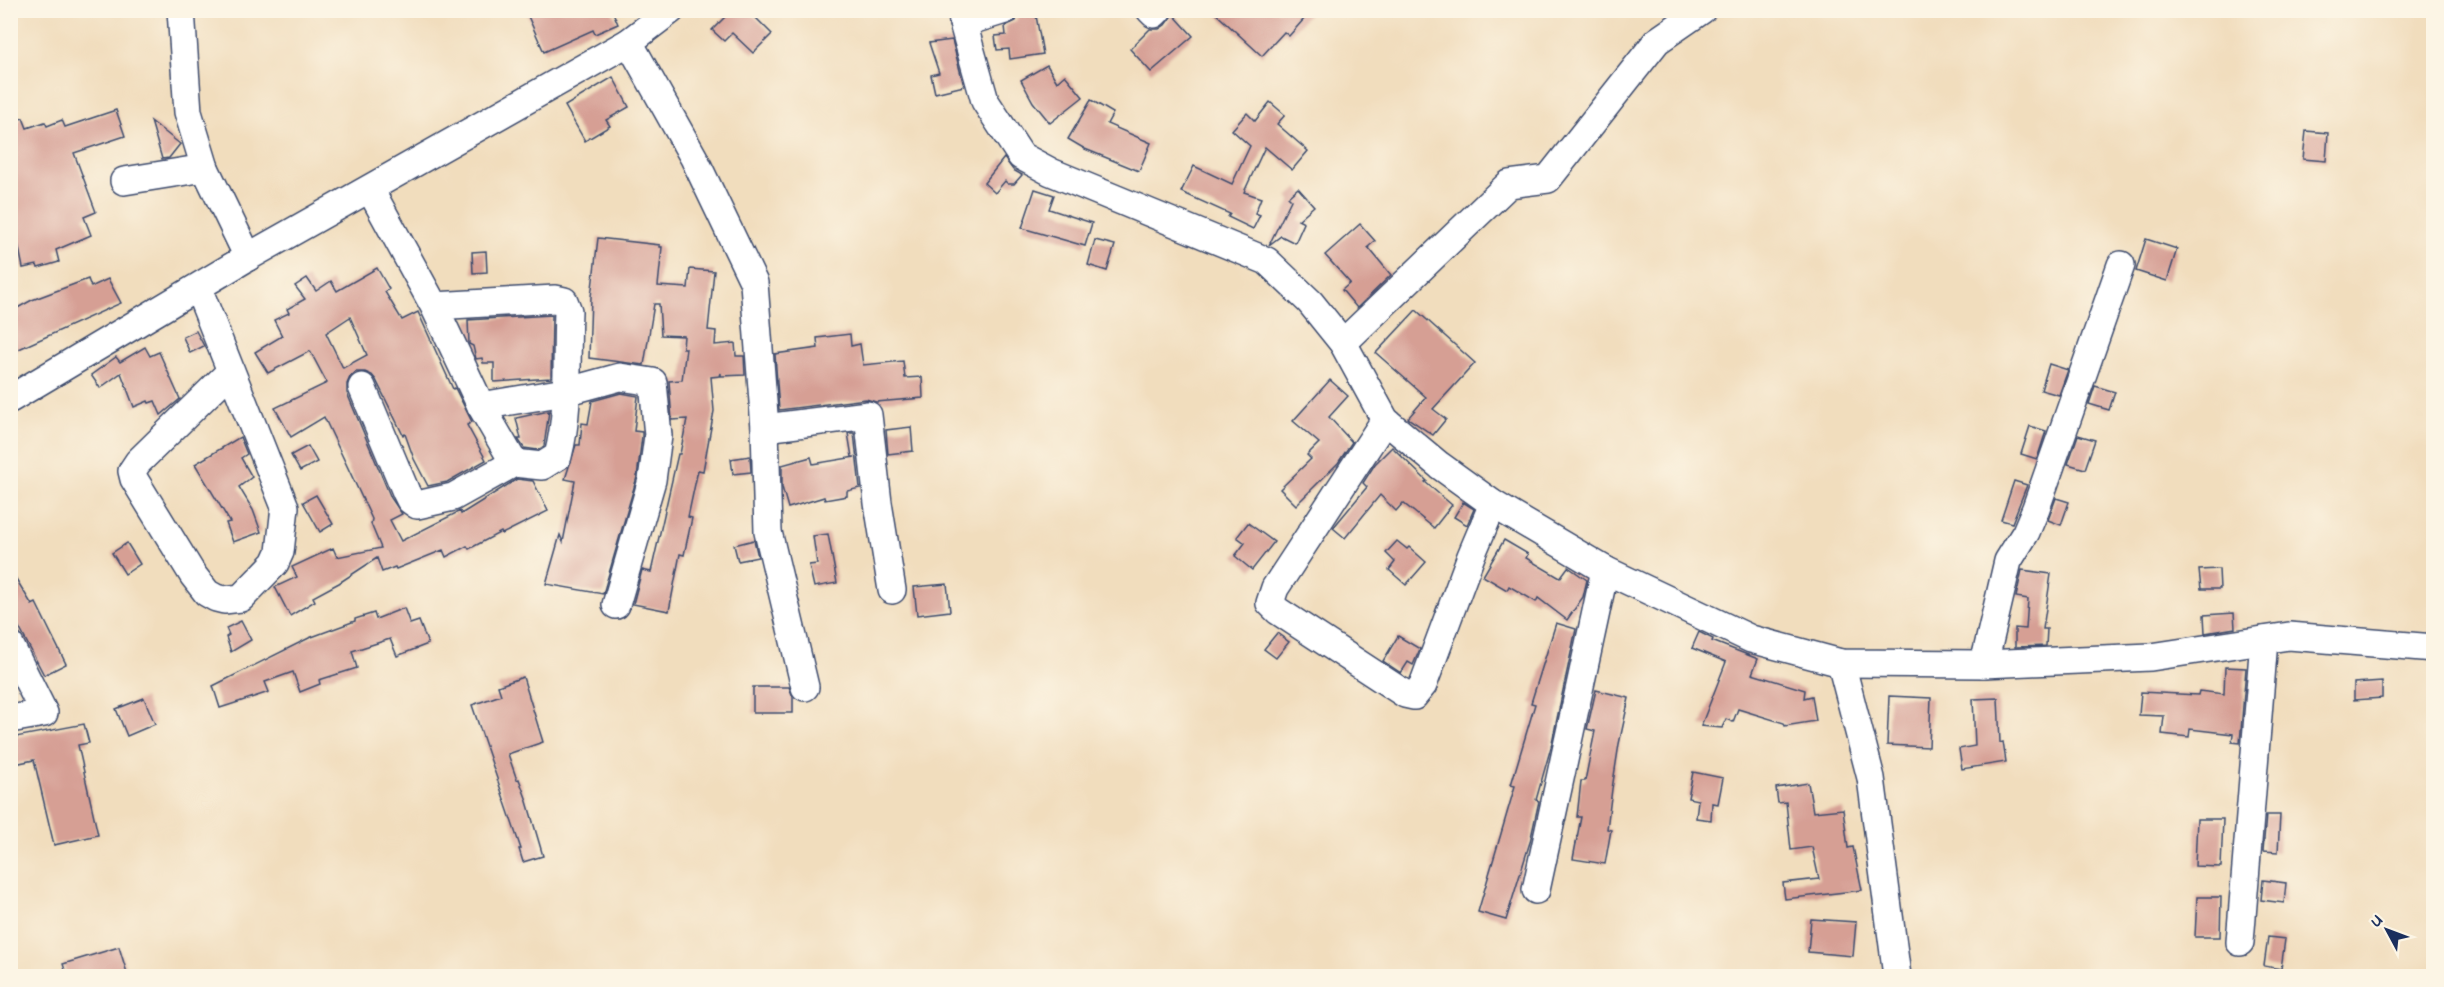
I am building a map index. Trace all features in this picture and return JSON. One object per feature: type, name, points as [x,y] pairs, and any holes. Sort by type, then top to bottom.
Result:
[{"type":"street","points":[[181,10],[188,112],[206,168],[248,257]]},
{"type":"street","points":[[10,399],[248,257],[629,42],[671,10]]},
{"type":"street","points":[[1005,10],[963,17],[985,101],[1021,156],[1051,172],[1267,261],[1310,302],[1344,343],[1386,420],[1439,465],[1493,504],[1605,570],[1751,639],[1842,663],[1984,664],[2151,657],[2289,636],[2433,648]]},
{"type":"street","points":[[1150,10],[1154,14],[1158,10]]},
{"type":"street","points":[[1344,343],[1509,184],[1548,179],[1658,41],[1702,10]]},
{"type":"street","points":[[629,42],[694,158],[754,284],[765,428],[768,532],[805,687]]},
{"type":"street","points":[[124,181],[206,168]]},
{"type":"street","points":[[370,189],[434,306],[481,406],[514,463]]},
{"type":"street","points":[[1984,664],[2008,561],[2026,532],[2037,508],[2121,265]]},
{"type":"street","points":[[198,288],[231,370],[285,507],[280,552],[275,562],[241,598],[224,600],[207,593],[193,575],[134,479],[132,471],[138,462],[231,370]]},
{"type":"street","points":[[362,387],[406,492],[410,500],[417,505],[453,497],[514,463],[542,466],[558,456],[563,435],[565,392],[568,311],[564,301],[555,299],[434,306]]},
{"type":"street","points":[[481,406],[565,392],[620,377],[653,382],[658,436],[652,480],[616,605]]},
{"type":"street","points":[[765,428],[868,415],[878,503],[892,590]]},
{"type":"street","points":[[1386,420],[1275,588],[1270,603],[1278,611],[1405,694],[1414,696],[1423,684],[1493,504]]},
{"type":"street","points":[[1536,890],[1605,570]]},
{"type":"street","points":[[2240,942],[2264,640]]},
{"type":"street","points":[[10,645],[44,713],[10,719]]},
{"type":"street","points":[[1842,663],[1871,778],[1897,976]]},
{"type":"building","points":[[534,10],[612,10],[618,24],[595,34],[593,30],[544,52],[527,14]]},
{"type":"building","points":[[732,10],[748,10],[772,34],[753,53],[732,33],[724,41],[712,30]]},
{"type":"building","points":[[1020,10],[1035,10],[1043,54],[1010,59],[1009,49],[997,50],[995,36],[1006,35],[1005,26],[1016,21]]},
{"type":"building","points":[[1212,10],[1312,10],[1289,36],[1284,32],[1262,56]]},
{"type":"building","points":[[1173,14],[1193,36],[1151,72],[1130,49],[1150,29],[1159,29],[1165,25]]},
{"type":"building","points":[[952,40],[964,86],[935,93],[931,75],[939,73],[929,43]]},
{"type":"building","points":[[1047,65],[1057,82],[1065,75],[1083,97],[1050,123],[1033,102],[1021,80]]},
{"type":"building","points":[[613,77],[629,107],[606,120],[610,126],[585,141],[565,106]]},
{"type":"building","points":[[1091,100],[1113,113],[1107,124],[1151,143],[1139,171],[1085,149],[1068,139]]},
{"type":"building","points":[[1270,102],[1285,115],[1277,124],[1308,151],[1292,170],[1265,147],[1244,192],[1261,198],[1255,213],[1260,215],[1253,229],[1228,217],[1230,214],[1181,192],[1194,166],[1232,184],[1250,146],[1232,130],[1247,113],[1255,121]]},
{"type":"building","points":[[116,110],[125,136],[74,153],[96,212],[84,217],[91,235],[56,250],[59,262],[38,268],[37,265],[23,268],[16,233],[10,235],[10,122],[23,118],[27,128],[45,122],[47,126],[62,120],[65,127]]},
{"type":"building","points":[[151,121],[180,144],[169,158],[162,159]]},
{"type":"building","points":[[2306,131],[2328,133],[2326,161],[2303,159]]},
{"type":"building","points":[[1004,158],[1013,170],[1022,175],[1014,184],[1008,184],[1005,181],[995,193],[984,183]]},
{"type":"building","points":[[1298,188],[1314,206],[1298,220],[1304,223],[1295,243],[1281,236],[1269,245],[1291,200],[1288,197]]},
{"type":"building","points":[[1035,189],[1054,195],[1049,209],[1092,223],[1085,246],[1022,228]]},
{"type":"building","points":[[1360,224],[1375,241],[1368,247],[1391,275],[1357,308],[1342,290],[1350,283],[1325,255]]},
{"type":"building","points":[[598,238],[660,245],[662,247],[658,286],[688,288],[690,269],[714,271],[708,330],[716,331],[715,345],[735,343],[736,356],[744,356],[745,375],[721,376],[721,373],[720,376],[711,377],[714,411],[703,471],[698,470],[688,517],[692,518],[684,555],[680,554],[669,611],[633,604],[642,570],[651,572],[687,419],[672,420],[669,381],[682,380],[686,348],[683,348],[684,336],[661,335],[659,304],[654,304],[644,365],[589,358],[591,297]]},
{"type":"building","points":[[2146,239],[2177,249],[2167,281],[2136,271]]},
{"type":"building","points":[[1095,240],[1115,245],[1107,271],[1088,265]]},
{"type":"building","points":[[486,251],[487,272],[473,273],[472,252]]},
{"type":"building","points":[[377,268],[389,289],[385,292],[402,320],[418,312],[453,389],[455,388],[472,422],[467,425],[486,460],[447,482],[428,486],[414,459],[405,434],[403,435],[376,380],[365,372],[356,372],[350,377],[347,393],[391,498],[402,514],[390,520],[401,541],[460,511],[461,514],[517,479],[533,481],[548,511],[469,549],[467,546],[446,557],[443,550],[396,569],[395,567],[382,572],[377,558],[313,597],[315,601],[290,616],[275,587],[297,577],[292,567],[333,548],[337,557],[381,548],[371,524],[372,519],[324,417],[291,437],[275,408],[327,383],[310,351],[268,373],[255,352],[282,336],[274,320],[289,313],[287,309],[305,299],[295,286],[307,278],[316,291],[331,281],[337,291]],"holes":[[[350,317],[367,355],[343,368],[326,333]]]},
{"type":"building","points":[[88,279],[91,287],[108,279],[121,303],[10,353],[10,312],[32,300]]},
{"type":"building","points":[[1416,310],[1475,363],[1433,409],[1446,419],[1433,435],[1408,418],[1426,397],[1376,353]]},
{"type":"building","points":[[552,315],[551,378],[494,382],[494,363],[483,363],[482,358],[476,359],[473,346],[469,344],[468,320]]},
{"type":"building","points":[[196,331],[204,346],[190,353],[183,337]]},
{"type":"building","points":[[850,334],[851,346],[860,344],[863,365],[903,361],[905,378],[922,377],[923,398],[876,402],[866,399],[779,410],[775,354],[818,348],[817,338]]},
{"type":"building","points":[[145,347],[150,356],[159,352],[180,399],[161,415],[155,401],[149,403],[148,401],[134,407],[121,373],[100,388],[91,375],[116,357],[120,362]]},
{"type":"building","points":[[2049,364],[2068,370],[2059,395],[2041,390]]},
{"type":"building","points":[[1330,380],[1348,396],[1329,417],[1352,442],[1338,463],[1296,505],[1280,489],[1311,459],[1307,455],[1319,443],[1293,421]]},
{"type":"building","points":[[2095,386],[2115,392],[2109,410],[2089,404]]},
{"type":"building","points":[[621,393],[638,396],[634,431],[642,432],[642,436],[637,477],[603,594],[546,584],[560,535],[563,542],[575,481],[565,479],[576,445],[580,445],[582,423],[588,424],[592,401]]},
{"type":"building","points":[[549,411],[544,446],[538,450],[524,448],[518,439],[521,439],[516,418]]},
{"type":"building","points":[[2030,426],[2046,431],[2037,459],[2021,454]]},
{"type":"building","points":[[911,427],[913,451],[888,454],[886,430]]},
{"type":"building","points":[[848,433],[854,433],[860,488],[847,491],[847,496],[825,500],[824,497],[788,508],[782,487],[782,465],[811,457],[813,464],[855,457],[852,457]]},
{"type":"building","points":[[2078,435],[2095,440],[2085,469],[2068,464]]},
{"type":"building","points":[[240,437],[247,454],[241,458],[252,477],[239,487],[253,510],[261,532],[233,542],[226,523],[230,522],[195,464]]},
{"type":"building","points":[[308,446],[317,462],[300,471],[291,455]]},
{"type":"building","points":[[1392,447],[1427,481],[1425,482],[1452,505],[1434,528],[1403,503],[1396,511],[1380,495],[1345,538],[1333,528],[1367,487],[1363,483],[1375,464]]},
{"type":"building","points":[[750,456],[751,472],[733,474],[731,459]]},
{"type":"building","points":[[2014,481],[2027,485],[2012,523],[2001,520]]},
{"type":"building","points":[[316,495],[333,524],[320,532],[303,502]]},
{"type":"building","points":[[2056,498],[2069,502],[2061,525],[2048,520]]},
{"type":"building","points":[[1463,502],[1474,509],[1467,525],[1454,517]]},
{"type":"building","points":[[1248,523],[1274,542],[1252,570],[1235,556],[1245,543],[1237,537]]},
{"type":"building","points":[[828,534],[837,583],[814,587],[809,565],[817,564],[813,536]]},
{"type":"building","points":[[754,540],[758,557],[738,561],[734,545]]},
{"type":"building","points":[[1504,540],[1528,554],[1526,558],[1560,578],[1568,567],[1587,580],[1583,597],[1567,620],[1538,598],[1536,602],[1509,586],[1507,590],[1483,576]]},
{"type":"building","points":[[1397,541],[1407,549],[1409,547],[1426,562],[1406,585],[1389,570],[1395,562],[1386,553]]},
{"type":"building","points":[[127,543],[140,564],[125,574],[112,553]]},
{"type":"building","points":[[10,569],[32,605],[36,603],[66,664],[44,675],[10,610]]},
{"type":"building","points":[[2219,569],[2220,589],[2201,589],[2199,570]]},
{"type":"building","points":[[2022,570],[2051,574],[2043,629],[2047,629],[2046,646],[2015,647],[2015,628],[2026,629],[2028,599],[2016,597]]},
{"type":"building","points":[[947,584],[950,611],[917,615],[914,587]]},
{"type":"building","points":[[404,608],[410,624],[419,621],[428,644],[397,656],[390,639],[352,651],[357,668],[319,680],[320,684],[300,692],[293,672],[265,682],[269,692],[220,708],[213,686],[309,638],[355,621],[355,619],[374,613],[376,619]]},
{"type":"building","points":[[2234,613],[2235,628],[2205,633],[2204,615]]},
{"type":"building","points":[[241,621],[251,640],[231,652],[226,637],[229,635],[226,628]]},
{"type":"building","points":[[1556,623],[1576,629],[1551,747],[1536,800],[1539,801],[1530,842],[1506,920],[1478,912],[1515,786],[1511,785],[1535,704],[1531,703]]},
{"type":"building","points":[[1699,632],[1713,639],[1712,641],[1758,659],[1752,674],[1805,690],[1804,698],[1812,696],[1816,721],[1785,726],[1784,723],[1738,709],[1733,722],[1726,719],[1722,728],[1701,726],[1726,662],[1692,648]]},
{"type":"building","points":[[1277,633],[1289,642],[1276,658],[1264,649]]},
{"type":"building","points":[[1398,636],[1420,649],[1413,665],[1408,662],[1401,673],[1383,661]]},
{"type":"building","points":[[2225,667],[2246,668],[2240,743],[2232,742],[2233,734],[2190,729],[2189,737],[2162,734],[2164,716],[2139,715],[2141,692],[2198,695],[2199,691],[2224,694]]},
{"type":"building","points":[[523,677],[543,742],[508,754],[526,798],[543,856],[523,862],[519,849],[521,849],[472,705],[501,695],[498,686]]},
{"type":"building","points":[[2382,681],[2382,698],[2354,700],[2354,683]]},
{"type":"building","points":[[753,687],[789,687],[793,697],[793,713],[753,713]]},
{"type":"building","points":[[1596,690],[1629,698],[1612,789],[1607,829],[1611,830],[1605,864],[1573,859],[1581,817],[1577,817],[1581,781],[1585,781],[1595,731],[1587,729]]},
{"type":"building","points":[[1889,696],[1931,698],[1929,747],[1887,745]]},
{"type":"building","points":[[144,698],[155,724],[127,736],[116,709]]},
{"type":"building","points":[[1998,698],[2000,743],[2003,742],[2006,762],[1962,769],[1959,749],[1975,746],[1973,699]]},
{"type":"building","points":[[84,724],[89,743],[78,745],[98,835],[54,845],[34,760],[10,765],[10,738]]},
{"type":"building","points":[[1693,772],[1723,778],[1718,804],[1712,803],[1711,820],[1696,818],[1698,800],[1688,798]]},
{"type":"building","points":[[1808,783],[1813,812],[1843,809],[1848,848],[1853,847],[1862,890],[1785,899],[1783,883],[1819,879],[1812,847],[1791,850],[1786,802],[1778,803],[1776,788]]},
{"type":"building","points":[[2266,815],[2280,815],[2278,852],[2263,851]]},
{"type":"building","points":[[2197,819],[2223,819],[2221,867],[2195,866]]},
{"type":"building","points":[[2263,880],[2286,883],[2284,903],[2261,900]]},
{"type":"building","points":[[2197,897],[2221,897],[2220,937],[2195,937]]},
{"type":"building","points":[[1811,919],[1856,922],[1853,956],[1808,952]]},
{"type":"building","points":[[2268,937],[2285,939],[2281,969],[2264,966]]},
{"type":"building","points":[[119,947],[128,976],[67,976],[63,964]]}]
